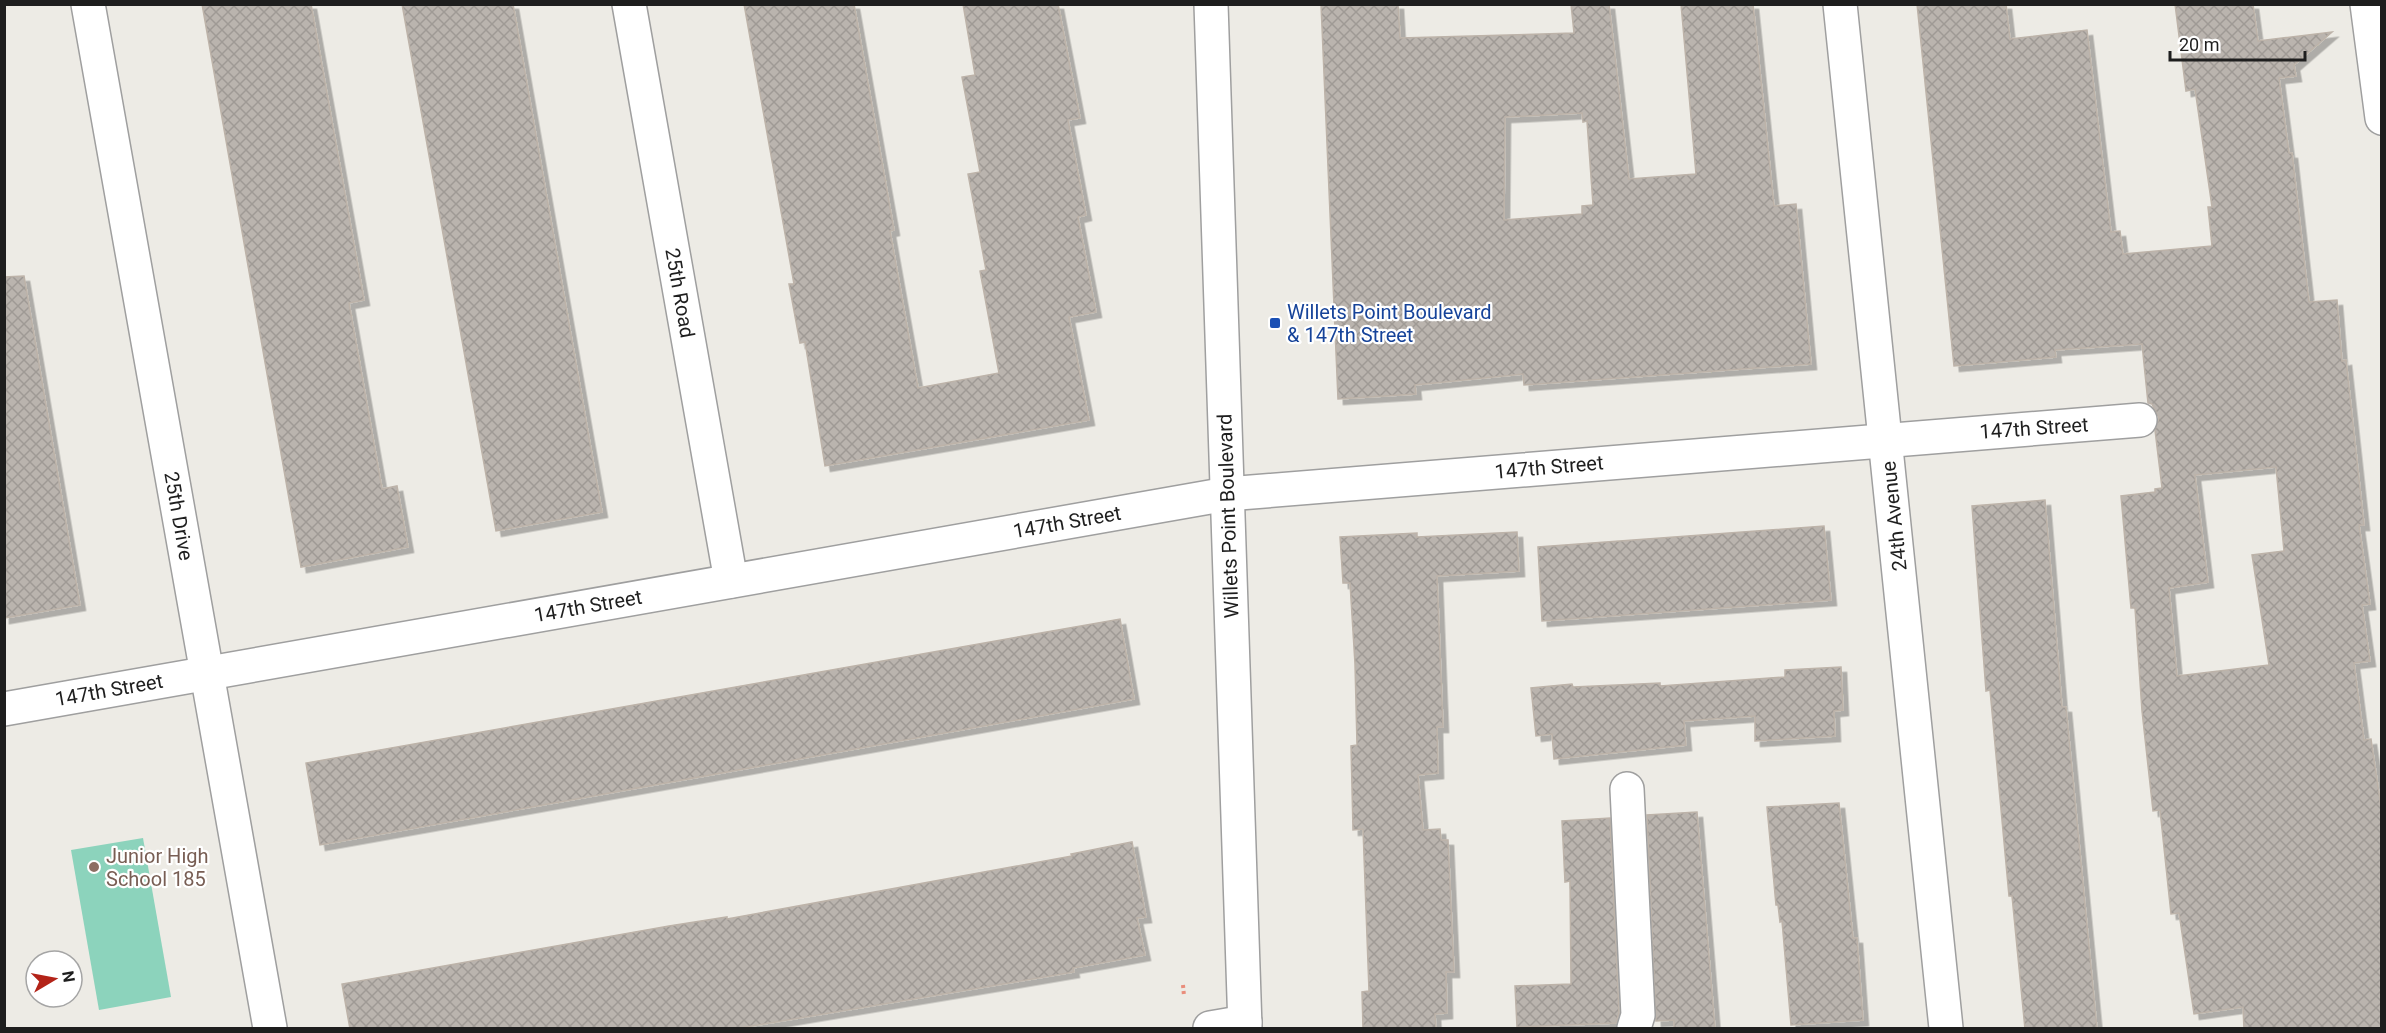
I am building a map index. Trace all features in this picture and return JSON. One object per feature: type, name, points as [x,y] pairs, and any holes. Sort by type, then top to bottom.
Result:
[{"type":"street","name":"25th Drive","points":[[88,4],[270,1029]]},
{"type":"street","name":"25th Road","points":[[629,4],[731,580]]},
{"type":"street","name":"Willets Point Boulevard","points":[[1211,4],[1245,1025]]},
{"type":"street","name":"24th Avenue","points":[[1840,4],[1946,1029]]},
{"type":"street","points":[[2367,4],[2382,118]]},
{"type":"street","name":"147th Street","points":[[4,709],[1227,494],[2140,420]]},
{"type":"street","points":[[1627,789],[1638,1015],[1634,1029]]},
{"type":"street","points":[[1210,1029],[1245,1025]]},
{"type":"path","points":[[1183,985],[1184,996]]},
{"type":"green space","points":[[143,838],[171,997],[99,1010],[71,850]]},
{"type":"building","points":[[202,4],[311,4],[364,300],[349,303],[382,489],[397,486],[408,547],[301,567]]},
{"type":"building","points":[[402,4],[513,4],[602,512],[496,531]]},
{"type":"building","points":[[744,4],[854,4],[894,230],[890,231],[918,388],[999,373],[980,271],[986,270],[968,174],[980,172],[962,77],[975,75],[963,4],[1058,4],[1080,118],[1068,120],[1086,215],[1078,217],[1096,312],[1069,317],[1089,420],[825,466],[805,342],[800,343],[789,284],[794,284]]},
{"type":"building","points":[[1321,4],[1398,4],[1400,38],[1574,33],[1571,4],[1609,4],[1629,179],[1696,174],[1681,4],[1753,4],[1774,206],[1796,204],[1811,364],[1524,385],[1523,374],[1415,385],[1416,394],[1338,399]],"holes":[[[1582,113],[1583,122],[1587,121],[1593,205],[1582,206],[1582,214],[1504,220],[1505,117]]]},
{"type":"building","points":[[1917,4],[2006,4],[2010,39],[2087,30],[2111,232],[2120,231],[2123,254],[2212,246],[2208,207],[2212,207],[2195,89],[2186,91],[2175,4],[2253,4],[2258,41],[2332,32],[2294,65],[2296,76],[2279,78],[2289,153],[2292,153],[2309,302],[2337,300],[2342,361],[2346,360],[2364,525],[2359,525],[2370,604],[2362,605],[2370,661],[2354,663],[2364,740],[2371,739],[2382,814],[2382,1029],[2244,1029],[2243,1007],[2194,1014],[2179,913],[2171,914],[2160,810],[2153,811],[2142,711],[2135,608],[2131,608],[2121,496],[2155,492],[2155,489],[2162,488],[2155,430],[2159,418],[2152,404],[2148,403],[2142,344],[2055,350],[2056,357],[1954,366]],"holes":[[[2276,467],[2284,551],[2252,555],[2269,665],[2177,676],[2169,588],[2208,582],[2195,475]]]},
{"type":"building","points":[[24,276],[80,605],[4,618],[4,277]]},
{"type":"building","points":[[2045,500],[2062,707],[2066,707],[2097,1029],[2025,1029],[2012,896],[2009,896],[1990,690],[1986,691],[1972,506]]},
{"type":"building","points":[[1824,526],[1831,600],[1542,621],[1538,547]]},
{"type":"building","points":[[1517,532],[1519,571],[1437,576],[1443,727],[1437,727],[1438,773],[1418,775],[1423,830],[1440,829],[1441,840],[1448,840],[1454,972],[1446,972],[1447,1013],[1435,1014],[1436,1029],[1363,1029],[1362,992],[1369,991],[1363,829],[1353,830],[1351,746],[1357,745],[1355,664],[1350,583],[1343,583],[1340,537],[1417,533],[1417,537]]},
{"type":"building","points":[[1120,619],[1134,699],[320,845],[306,763]]},
{"type":"building","points":[[1841,667],[1843,710],[1834,711],[1835,736],[1755,741],[1755,716],[1684,721],[1686,745],[1554,759],[1552,734],[1536,736],[1531,688],[1572,684],[1573,687],[1660,683],[1660,686],[1785,677],[1785,670]]},
{"type":"building","points":[[1839,803],[1853,938],[1857,938],[1863,1020],[1791,1025],[1782,921],[1780,922],[1778,905],[1776,905],[1767,807]]},
{"type":"building","points":[[1697,812],[1715,1029],[1674,1029],[1674,1020],[1656,1021],[1647,815]]},
{"type":"building","points":[[1610,818],[1619,1013],[1616,1023],[1517,1027],[1515,986],[1571,984],[1570,881],[1565,882],[1562,821]]},
{"type":"building","points":[[1132,842],[1146,917],[1137,918],[1145,955],[1073,968],[1074,972],[734,1029],[350,1029],[342,984],[669,926],[727,917],[727,919],[1072,856],[1071,854]]},
{"type":"place","name":"Willets Point Boulevard & 147th Street","points":[[1275,323]]},
{"type":"place","name":"Junior High School 185","points":[[94,867]]}]
